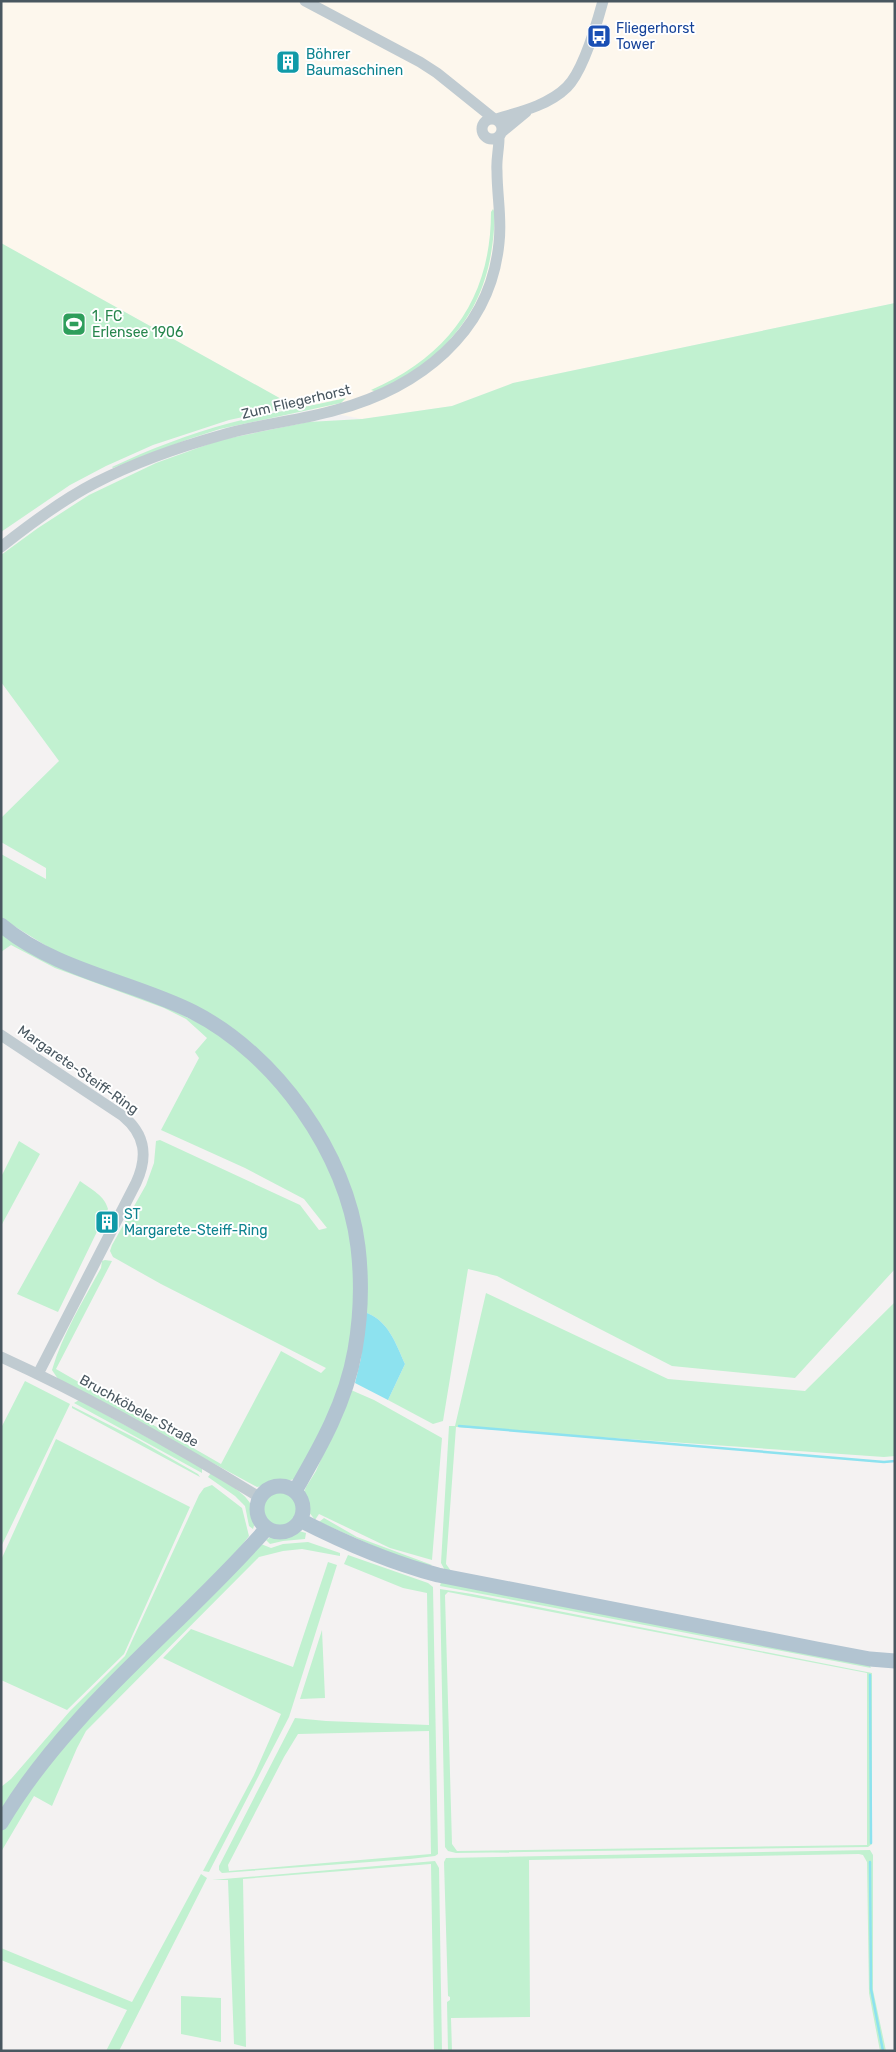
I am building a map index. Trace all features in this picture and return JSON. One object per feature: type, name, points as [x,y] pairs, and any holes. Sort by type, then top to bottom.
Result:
[{"type":"main road","points":[[1,925],[58,960],[195,1013],[217,1027],[238,1042],[269,1069],[299,1105],[324,1145],[341,1184],[354,1226],[358,1245],[360,1311],[355,1350],[341,1404],[326,1438],[295,1491]]},
{"type":"main road","points":[[283,1485],[295,1491],[303,1505],[300,1520],[289,1530],[281,1532],[266,1528],[257,1510],[260,1498],[264,1492],[283,1485]]},
{"type":"main road","points":[[300,1520],[348,1544],[382,1558],[438,1575],[870,1659],[895,1661]]},
{"type":"main road","points":[[1,1823],[26,1785],[80,1718],[214,1585],[266,1528]]},
{"type":"street","points":[[305,1],[420,62],[437,73],[465,97],[502,124],[496,136]]},
{"type":"street","points":[[482,126],[486,121],[529,109],[556,96],[568,87],[576,74],[599,19],[603,1]]},
{"type":"street","points":[[465,97],[482,126],[483,133],[496,136]]},
{"type":"street","points":[[496,136],[529,109]]},
{"type":"street","name":"Zum Fliegerhorst","points":[[1,548],[57,506],[113,474],[222,435],[353,406],[394,390],[431,365],[463,332],[478,309],[496,264],[500,223],[496,170],[496,136]]},
{"type":"street","name":"Margarete-Steiff-Ring","points":[[1,1036],[130,1122],[140,1136],[144,1150],[142,1168],[136,1183],[38,1374]]},
{"type":"street","name":"Bruchköbeler Straße","points":[[1,1358],[38,1374],[144,1429],[260,1498]]},
{"type":"shaded area","points":[[1,1],[895,1],[895,303],[513,383],[452,406],[362,419],[292,405],[1,243]]},
{"type":"green space","points":[[493,209],[495,213],[492,251],[483,285],[468,316],[444,346],[428,362],[377,392],[371,390],[399,376],[423,360],[460,321],[474,297],[483,271]]},
{"type":"green space","name":"1. FC Erlensee 1906","points":[[1,243],[292,405],[345,393],[345,395],[229,420],[153,445],[70,485],[1,532]]},
{"type":"green space","points":[[895,303],[895,1269],[795,1378],[672,1366],[497,1276],[468,1269],[443,1421],[433,1424],[388,1400],[405,1364],[385,1326],[372,1315],[364,1312],[346,1183],[257,1052],[61,955],[1,918],[1,854],[46,879],[46,868],[1,842],[1,818],[59,761],[1,682],[1,555],[89,495],[156,463],[220,440],[308,422],[362,419],[452,406],[513,383]]},
{"type":"green space","points":[[346,398],[341,403],[220,429],[112,467],[170,442],[215,427]]},
{"type":"green space","points":[[1,931],[188,1015],[232,1043],[279,1087],[319,1144],[347,1216],[355,1275],[350,1350],[335,1403],[295,1479],[257,1487],[58,1379],[52,1370],[68,1330],[101,1268],[102,1261],[112,1261],[56,1369],[221,1464],[281,1351],[321,1373],[326,1368],[161,1284],[113,1257],[110,1251],[112,1245],[146,1185],[154,1163],[156,1141],[160,1140],[300,1205],[319,1230],[327,1228],[304,1199],[245,1168],[161,1130],[199,1058],[195,1052],[207,1038],[186,1019],[164,1008],[55,968],[11,945],[1,952]]},
{"type":"green space","points":[[19,1141],[40,1154],[1,1226],[1,1177]]},
{"type":"green space","points":[[80,1181],[104,1200],[108,1209],[58,1312],[17,1294]]},
{"type":"green space","points":[[486,1293],[668,1379],[805,1391],[895,1302],[895,1456],[884,1457],[456,1427],[446,1564],[451,1571],[447,1574],[441,1563],[449,1426],[455,1426]]},
{"type":"green space","points":[[25,1381],[70,1404],[1,1547],[1,1428]]},
{"type":"green space","points":[[351,1390],[374,1400],[442,1438],[432,1560],[390,1548],[319,1514],[315,1520],[306,1508],[304,1492],[316,1471]]},
{"type":"green space","points":[[79,1400],[202,1467],[202,1473],[74,1403]]},
{"type":"green space","points":[[72,1406],[137,1439],[198,1474],[200,1477],[72,1408]]},
{"type":"green space","points":[[56,1439],[190,1507],[124,1654],[67,1710],[1,1680],[1,1560]]},
{"type":"green space","points":[[211,1473],[236,1489],[249,1502],[255,1519],[253,1529],[249,1526],[245,1506],[235,1496],[208,1477]]},
{"type":"green space","points":[[212,1485],[242,1508],[249,1536],[225,1567],[1,1815],[1,1787],[11,1779],[70,1711],[125,1656],[199,1495],[204,1488]]},
{"type":"green space","points":[[280,1491],[287,1492],[293,1496],[297,1502],[297,1516],[293,1522],[287,1526],[280,1527],[273,1526],[267,1522],[263,1516],[262,1509],[263,1502],[267,1496],[273,1492]]},
{"type":"green space","points":[[324,1518],[357,1537],[432,1565],[424,1568],[319,1522]]},
{"type":"green space","points":[[299,1531],[306,1533],[305,1539],[270,1544],[266,1540],[274,1535]]},
{"type":"green space","points":[[308,1542],[340,1553],[340,1556],[302,1549],[283,1551],[259,1557],[86,1731],[52,1806],[34,1796],[1,1852],[1,1831],[29,1786],[83,1720],[261,1544],[271,1548],[283,1544]]},
{"type":"green space","points":[[348,1555],[428,1583],[433,1587],[438,1854],[410,1859],[222,1873],[219,1870],[219,1866],[295,1718],[429,1725],[427,1593],[403,1588],[344,1564]],"holes":[[[429,1731],[431,1854],[229,1871],[228,1865],[284,1757],[298,1734]]]},
{"type":"green space","points":[[328,1562],[337,1565],[289,1717],[209,1872],[203,1871],[254,1775],[281,1714],[163,1658],[191,1629],[293,1667]]},
{"type":"green space","points":[[441,1582],[869,1664],[871,1668],[440,1586]]},
{"type":"green space","points":[[440,1589],[872,1673],[872,1844],[868,1847],[456,1853],[448,1851],[445,1847]],"holes":[[[448,1592],[867,1673],[867,1845],[457,1851],[452,1844],[445,1595]]]},
{"type":"green space","points":[[322,1630],[325,1698],[300,1699]]},
{"type":"green space","points":[[870,1850],[873,1855],[873,1990],[886,2051],[880,2051],[869,1993],[867,1862],[863,1855],[859,1854],[529,1860],[530,2017],[451,2018],[452,2051],[448,2051],[447,2002],[450,2000],[450,1997],[448,1996],[444,1862],[446,1858]]},
{"type":"green space","points":[[435,1861],[439,1868],[442,2051],[434,2051],[431,1864],[243,1879],[246,2047],[234,2044],[228,1880],[212,1880]]},
{"type":"green space","points":[[201,1874],[207,1878],[119,2051],[106,2051],[127,2010],[1,1960],[1,1948],[132,2002]]},
{"type":"green space","points":[[181,1996],[221,1998],[221,2042],[181,2034]]},
{"type":"water","points":[[364,1312],[372,1315],[385,1326],[405,1364],[388,1400],[355,1383],[361,1358]]},
{"type":"waterway","points":[[459,1426],[884,1462],[895,1461]]},
{"type":"waterway","points":[[870,1675],[871,1843]]},
{"type":"waterway","points":[[870,1862],[871,1989],[883,2051]]},
{"type":"place","name":"Fliegerhorst Tower","points":[[599,36]]},
{"type":"place","name":"Böhrer Baumaschinen","points":[[288,62]]},
{"type":"place","name":"1. FC Erlensee 1906","points":[[74,324]]},
{"type":"place","name":"ST Margarete-Steiff-Ring","points":[[107,1222]]}]
